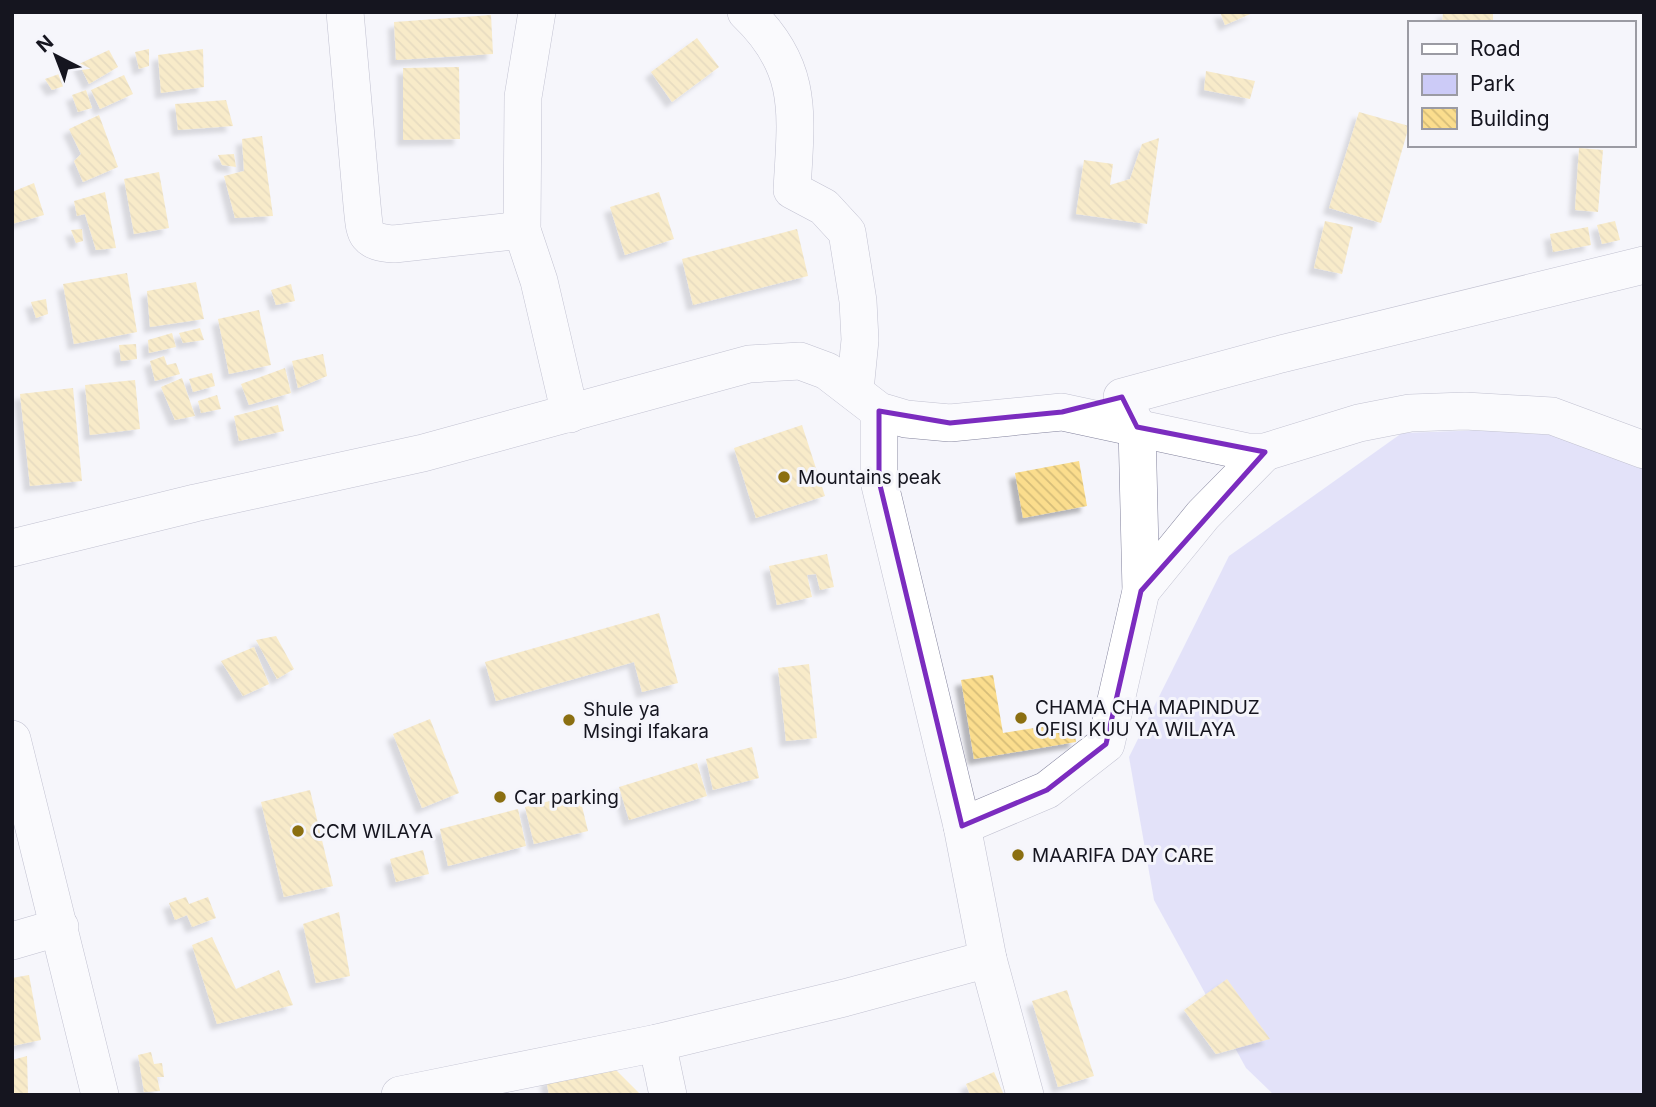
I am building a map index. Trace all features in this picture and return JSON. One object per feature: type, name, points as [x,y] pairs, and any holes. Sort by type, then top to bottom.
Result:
[{"type":"street","points":[[345,12],[362,205],[365,230],[370,239],[375,243],[394,244],[522,230]]},
{"type":"street","points":[[537,12],[523,97],[522,230],[539,281],[570,414]]},
{"type":"street","points":[[746,12],[763,28],[783,56],[794,90],[792,190],[824,207],[847,232],[858,301],[859,349],[879,481],[962,826],[988,959],[1025,1095]]},
{"type":"street","points":[[1130,412],[1281,354],[1644,265]]},
{"type":"street","points":[[12,548],[195,503],[423,453],[749,364],[800,362],[828,371],[867,400],[905,419],[950,423],[1062,412],[1130,412],[1248,452],[1265,452],[1359,423],[1410,413],[1465,411],[1552,416],[1644,450]]},
{"type":"street","points":[[962,826],[1047,790],[1106,744],[1142,591],[1130,412]]},
{"type":"street","points":[[1142,591],[1203,515],[1265,452]]},
{"type":"street","points":[[12,739],[100,1095]]},
{"type":"street","points":[[12,941],[60,927]]},
{"type":"street","points":[[400,1095],[657,1042],[844,998],[988,959]]},
{"type":"street","points":[[657,1042],[668,1095]]},
{"type":"highlighted area","points":[[1122,397],[1137,427],[1265,452],[1141,591],[1106,744],[1047,790],[962,826],[879,481],[879,411],[950,423],[1062,412]]},
{"type":"green space","points":[[1569,427],[1644,460],[1644,1095],[1274,1095],[1246,1068],[1154,900],[1129,757],[1229,556],[1402,433]]},
{"type":"building","points":[[1220,12],[1255,12],[1225,25]]},
{"type":"building","points":[[1443,12],[1493,12],[1493,21],[1442,21]]},
{"type":"building","points":[[491,15],[493,54],[396,60],[394,22]]},
{"type":"building","points":[[697,38],[719,67],[672,102],[651,72]]},
{"type":"building","points":[[149,49],[149,66],[139,69],[135,52]]},
{"type":"building","points":[[203,49],[204,87],[161,93],[158,55]]},
{"type":"building","points":[[109,50],[118,67],[89,84],[79,64]]},
{"type":"building","points":[[459,67],[460,139],[403,140],[403,68]]},
{"type":"building","points":[[1206,71],[1255,81],[1250,99],[1204,90]]},
{"type":"building","points":[[59,74],[64,86],[52,90],[45,79]]},
{"type":"building","points":[[124,75],[133,94],[100,109],[91,90]]},
{"type":"building","points":[[86,90],[92,108],[78,112],[72,95]]},
{"type":"building","points":[[226,100],[233,126],[178,130],[175,104]]},
{"type":"building","points":[[1359,112],[1408,126],[1381,223],[1329,208]]},
{"type":"building","points":[[99,115],[118,167],[83,182],[74,161],[81,154],[69,129]]},
{"type":"building","points":[[262,136],[273,216],[235,218],[224,176],[244,171],[242,139]]},
{"type":"building","points":[[1159,138],[1147,224],[1076,214],[1084,160],[1113,164],[1110,185],[1130,179],[1142,144]]},
{"type":"building","points":[[1579,148],[1603,150],[1598,212],[1575,210]]},
{"type":"building","points":[[234,154],[236,167],[222,165],[218,155]]},
{"type":"building","points":[[159,172],[169,228],[134,234],[124,179]]},
{"type":"building","points":[[34,183],[44,215],[12,224],[12,192]]},
{"type":"building","points":[[105,192],[116,248],[96,250],[85,214],[77,216],[74,201]]},
{"type":"building","points":[[659,192],[674,239],[625,255],[610,207]]},
{"type":"building","points":[[1325,221],[1353,227],[1342,274],[1314,268]]},
{"type":"building","points":[[1615,221],[1620,240],[1602,244],[1597,225]]},
{"type":"building","points":[[1588,227],[1591,245],[1553,252],[1550,234]]},
{"type":"building","points":[[82,229],[83,241],[76,243],[71,230]]},
{"type":"building","points":[[797,229],[808,276],[693,305],[682,259]]},
{"type":"building","points":[[127,273],[137,332],[74,344],[63,284]]},
{"type":"building","points":[[196,282],[204,319],[150,327],[147,291]]},
{"type":"building","points":[[291,284],[295,301],[276,305],[271,290]]},
{"type":"building","points":[[46,299],[48,314],[36,318],[31,302]]},
{"type":"building","points":[[259,310],[271,365],[229,374],[218,319]]},
{"type":"building","points":[[200,328],[204,340],[183,343],[179,333]]},
{"type":"building","points":[[172,333],[176,347],[149,353],[148,340]]},
{"type":"building","points":[[136,344],[137,359],[121,361],[119,345]]},
{"type":"building","points":[[323,354],[327,376],[298,388],[292,361]]},
{"type":"building","points":[[164,356],[167,365],[176,363],[180,374],[155,381],[150,361]]},
{"type":"building","points":[[285,368],[291,393],[249,405],[241,384]]},
{"type":"building","points":[[212,373],[215,386],[193,392],[189,379]]},
{"type":"building","points":[[182,378],[195,416],[175,420],[161,387]]},
{"type":"building","points":[[135,380],[140,429],[90,435],[85,385]]},
{"type":"building","points":[[73,388],[82,481],[30,486],[20,394]]},
{"type":"building","points":[[217,395],[221,409],[201,413],[198,401]]},
{"type":"building","points":[[278,405],[284,431],[239,441],[234,416]]},
{"type":"building","points":[[802,425],[825,496],[756,518],[734,448]]},
{"type":"building","points":[[1079,461],[1087,506],[1023,518],[1015,473]]},
{"type":"building","points":[[827,554],[834,587],[820,590],[816,574],[807,575],[812,597],[777,605],[769,566]]},
{"type":"building","points":[[659,613],[678,683],[642,692],[634,662],[496,701],[485,662]]},
{"type":"building","points":[[276,636],[294,669],[277,679],[256,640]]},
{"type":"building","points":[[254,647],[269,684],[243,696],[221,661]]},
{"type":"building","points":[[809,664],[817,738],[786,741],[778,668]]},
{"type":"building","points":[[993,675],[1003,733],[1073,722],[1076,742],[974,759],[961,680]]},
{"type":"building","points":[[430,719],[459,793],[422,808],[393,734]]},
{"type":"building","points":[[752,747],[759,778],[713,790],[706,759]]},
{"type":"building","points":[[697,763],[707,796],[629,820],[619,787]]},
{"type":"building","points":[[310,790],[333,886],[284,897],[261,802]]},
{"type":"building","points":[[579,794],[588,831],[534,844],[525,807]]},
{"type":"building","points":[[518,809],[526,846],[448,866],[440,829]]},
{"type":"building","points":[[423,850],[429,874],[396,882],[390,859]]},
{"type":"building","points":[[186,897],[189,904],[208,897],[216,918],[192,927],[187,915],[175,920],[169,903]]},
{"type":"building","points":[[339,912],[350,976],[316,983],[303,924]]},
{"type":"building","points":[[212,937],[236,989],[279,970],[293,1005],[217,1024],[192,945]]},
{"type":"building","points":[[29,975],[41,1040],[12,1046],[12,978]]},
{"type":"building","points":[[1227,979],[1270,1039],[1216,1054],[1184,1010]]},
{"type":"building","points":[[1067,990],[1094,1076],[1058,1087],[1032,1001]]},
{"type":"building","points":[[151,1052],[154,1064],[162,1063],[164,1077],[157,1077],[160,1091],[144,1092],[138,1055]]},
{"type":"building","points":[[27,1056],[28,1095],[12,1095],[12,1060]]},
{"type":"building","points":[[610,1064],[641,1095],[549,1095],[546,1079]]},
{"type":"building","points":[[994,1072],[1004,1095],[970,1095],[966,1084]]},
{"type":"place","name":"Mountains peak","points":[[784,477]]},
{"type":"place","name":"CHAMA CHA MAPINDUZ OFISI KUU YA WILAYA","points":[[1021,718]]},
{"type":"place","name":"Shule ya Msingi Ifakara","points":[[569,720]]},
{"type":"place","name":"Car parking","points":[[500,797]]},
{"type":"place","name":"CCM WILAYA","points":[[298,831]]},
{"type":"place","name":"MAARIFA DAY CARE","points":[[1018,855]]}]
